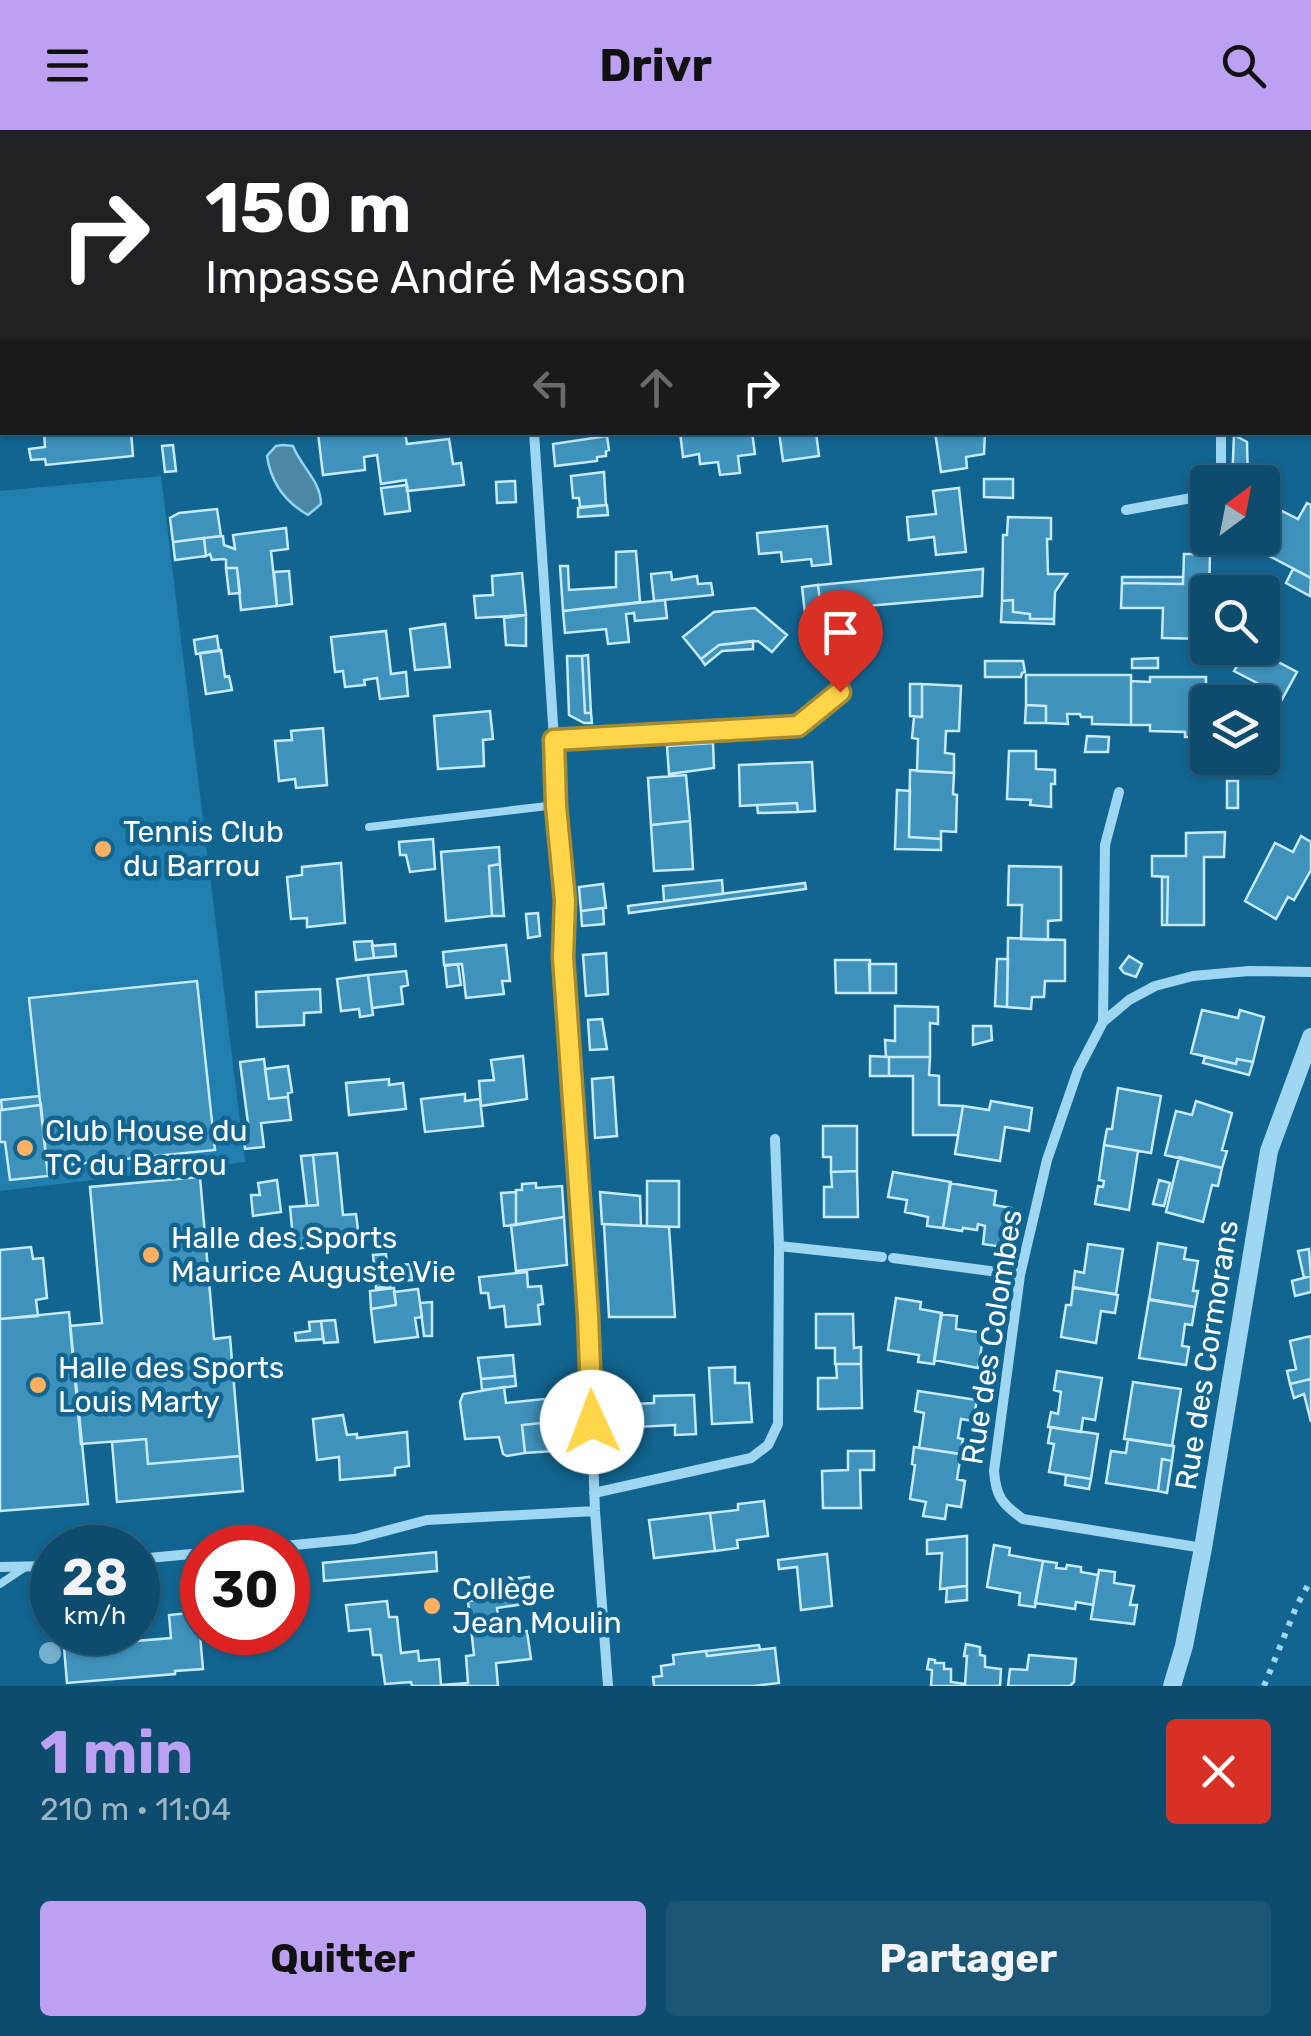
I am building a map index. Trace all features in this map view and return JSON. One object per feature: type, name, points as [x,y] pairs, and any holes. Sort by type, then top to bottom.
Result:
[{"type":"street","points":[[534,435],[565,900],[563,957],[608,1686]]},
{"type":"street","points":[[1221,435],[1221,465]]},
{"type":"street","points":[[1126,510],[1190,498]]},
{"type":"street","points":[[554,740],[798,726],[840,692]]},
{"type":"street","points":[[1104,1022],[1105,846],[1119,792]]},
{"type":"street","name":"Rue des Colombes","points":[[1204,1548],[1023,1519],[1000,1500],[994,1471],[1020,1275],[1047,1160],[1078,1070],[1104,1022],[1129,1000],[1155,986],[1193,976],[1249,971],[1311,972]]},
{"type":"street","name":"Rue des Cormorans","points":[[1172,1686],[1204,1548],[1269,1151],[1311,1036]]},
{"type":"street","points":[[594,1493],[751,1458],[768,1445],[778,1424],[775,1139]]},
{"type":"street","points":[[779,1246],[1020,1275]]},
{"type":"street","points":[[310,1543],[355,1539],[427,1520],[595,1511]]},
{"type":"street","points":[[0,1567],[30,1568]]},
{"type":"lane","points":[[370,827],[556,806]]},
{"type":"lane","points":[[0,1584],[24,1568]]},
{"type":"path","points":[[1264,1686],[1311,1580]]},
{"type":"shaded area","points":[[276,446],[293,446],[318,488],[321,504],[308,515],[286,498],[272,475],[267,456]]},
{"type":"shaded area","name":"Tennis Club du Barrou","points":[[161,476],[245,1162],[0,1191],[0,491]]},
{"type":"building","points":[[44,435],[131,435],[133,456],[46,465],[45,459],[31,460],[29,449],[45,447]]},
{"type":"building","points":[[318,435],[406,435],[407,444],[449,439],[453,464],[461,463],[464,485],[407,491],[406,480],[381,484],[377,455],[364,457],[365,470],[323,475]]},
{"type":"building","points":[[680,435],[752,435],[755,454],[738,456],[740,473],[720,475],[718,462],[700,464],[699,454],[683,457]]},
{"type":"building","points":[[779,435],[816,435],[819,456],[783,461]]},
{"type":"building","points":[[935,435],[985,435],[984,454],[966,457],[967,468],[941,472]]},
{"type":"building","points":[[1234,435],[1247,442],[1248,465],[1233,465]]},
{"type":"building","points":[[607,436],[606,456],[597,457],[597,461],[555,466],[553,444]]},
{"type":"building","points":[[173,445],[176,471],[165,472],[162,446]]},
{"type":"building","points":[[604,472],[606,505],[580,507],[579,498],[573,498],[571,476]]},
{"type":"building","points":[[984,479],[1013,479],[1013,498],[984,497]]},
{"type":"building","points":[[515,481],[516,502],[497,503],[496,482]]},
{"type":"building","points":[[407,485],[410,511],[385,514],[381,488]]},
{"type":"building","points":[[959,488],[966,552],[936,555],[934,537],[909,540],[907,517],[936,514],[933,491]]},
{"type":"building","points":[[1307,503],[1311,505],[1311,578],[1267,555],[1280,555],[1280,510],[1298,519]]},
{"type":"building","points":[[607,505],[608,515],[578,517],[578,508]]},
{"type":"building","points":[[217,509],[221,536],[173,542],[170,518],[179,513]]},
{"type":"building","points":[[1008,517],[1051,518],[1048,574],[1067,574],[1055,592],[1054,619],[1030,619],[1030,614],[1013,612],[1013,600],[1002,601],[1003,535],[1007,535]]},
{"type":"building","points":[[827,526],[831,564],[812,566],[811,559],[782,562],[781,552],[759,554],[757,533]]},
{"type":"building","points":[[286,528],[288,549],[271,551],[277,606],[241,610],[237,568],[226,568],[226,560],[206,556],[204,538],[223,536],[224,545],[235,549],[233,535]]},
{"type":"building","points":[[204,538],[206,556],[175,560],[173,542]]},
{"type":"building","points":[[636,551],[640,602],[563,611],[560,566],[568,566],[569,590],[616,587],[616,552]]},
{"type":"building","points":[[1184,554],[1210,555],[1210,575],[1190,575],[1190,639],[1162,638],[1163,608],[1121,608],[1122,583],[1183,584]]},
{"type":"building","points":[[226,568],[237,568],[240,593],[229,594]]},
{"type":"building","points":[[983,569],[982,596],[821,610],[818,585]]},
{"type":"building","points":[[1293,569],[1311,578],[1310,596],[1286,583]]},
{"type":"building","points":[[289,571],[292,604],[277,606],[274,572]]},
{"type":"building","points":[[671,572],[672,580],[697,576],[698,584],[711,583],[713,595],[654,601],[651,574]]},
{"type":"building","points":[[522,573],[526,615],[476,618],[474,596],[493,595],[492,576]]},
{"type":"building","points":[[1122,577],[1183,577],[1183,584],[1122,583]]},
{"type":"building","points":[[818,585],[821,611],[805,613],[802,587]]},
{"type":"building","points":[[665,600],[667,618],[635,621],[634,613],[626,614],[629,642],[608,644],[606,629],[565,633],[563,611]]},
{"type":"building","points":[[1013,600],[1013,612],[1030,614],[1030,619],[1054,619],[1054,624],[1001,622],[1002,601]]},
{"type":"building","points":[[755,608],[787,635],[772,652],[758,641],[719,645],[701,659],[683,637],[714,612]]},
{"type":"building","points":[[526,615],[526,646],[506,645],[504,618]]},
{"type":"building","points":[[445,624],[450,667],[415,670],[410,629]]},
{"type":"building","points":[[386,631],[391,674],[406,672],[408,696],[380,699],[377,678],[364,680],[365,685],[345,687],[343,671],[335,672],[331,637]]},
{"type":"building","points":[[217,636],[219,651],[196,654],[194,640]]},
{"type":"building","points":[[753,641],[753,649],[722,651],[705,665],[701,659],[719,645]]},
{"type":"building","points":[[221,650],[225,677],[229,676],[232,690],[206,694],[200,653]]},
{"type":"building","points":[[588,655],[591,713],[585,713],[582,656]]},
{"type":"building","points":[[567,656],[582,656],[585,713],[591,713],[592,723],[569,715]]},
{"type":"building","points":[[1158,658],[1158,668],[1132,668],[1132,659]]},
{"type":"building","points":[[985,661],[1023,661],[1025,672],[1021,677],[985,677]]},
{"type":"building","points":[[1280,663],[1297,672],[1280,703],[1280,685],[1258,685],[1234,671],[1238,665]]},
{"type":"building","points":[[1026,675],[1131,675],[1131,725],[1092,724],[1092,717],[1080,714],[1067,714],[1068,724],[1046,723],[1046,706],[1026,705]]},
{"type":"building","points":[[1150,677],[1206,677],[1206,685],[1190,685],[1190,737],[1185,737],[1185,732],[1150,731],[1150,725],[1131,725],[1131,681],[1150,682]]},
{"type":"building","points":[[910,684],[922,684],[922,717],[910,716]]},
{"type":"building","points":[[922,684],[961,686],[959,731],[946,731],[945,753],[954,754],[954,773],[917,771],[918,739],[912,738],[914,717],[922,717]]},
{"type":"building","points":[[1026,705],[1046,706],[1046,723],[1025,723]]},
{"type":"building","points":[[490,711],[493,739],[483,740],[484,766],[438,769],[434,716]]},
{"type":"building","points":[[323,728],[327,785],[296,788],[295,779],[279,781],[275,741],[292,740],[291,731]]},
{"type":"building","points":[[1087,736],[1109,737],[1108,752],[1085,752]]},
{"type":"building","points":[[713,743],[714,768],[669,774],[667,746]]},
{"type":"building","points":[[1009,751],[1036,751],[1036,769],[1055,770],[1051,807],[1030,805],[1031,800],[1007,799]]},
{"type":"building","points":[[812,762],[815,811],[798,812],[797,803],[740,806],[739,765]]},
{"type":"building","points":[[910,770],[954,773],[956,832],[941,831],[941,839],[909,837]]},
{"type":"building","points":[[686,775],[690,821],[651,825],[648,778]]},
{"type":"building","points":[[1227,781],[1238,781],[1238,808],[1227,808]]},
{"type":"building","points":[[897,790],[910,791],[909,837],[941,839],[941,850],[895,849]]},
{"type":"building","points":[[797,803],[798,812],[758,813],[757,805]]},
{"type":"building","points":[[690,821],[693,869],[654,871],[651,825]]},
{"type":"building","points":[[1225,832],[1224,857],[1204,857],[1204,925],[1167,925],[1168,877],[1152,876],[1152,856],[1186,856],[1186,833]]},
{"type":"building","points":[[1301,836],[1311,842],[1311,870],[1294,900],[1288,897],[1276,919],[1245,901],[1275,843],[1293,852]]},
{"type":"building","points":[[433,839],[435,869],[410,872],[406,855],[400,855],[399,842]]},
{"type":"building","points":[[499,847],[500,864],[489,866],[492,916],[446,921],[441,852]]},
{"type":"building","points":[[341,863],[345,923],[307,927],[307,918],[291,919],[287,877],[302,875],[302,867]]},
{"type":"building","points":[[500,864],[504,916],[492,916],[489,866]]},
{"type":"building","points":[[1009,866],[1061,867],[1061,920],[1048,921],[1048,940],[1021,939],[1022,905],[1008,905]]},
{"type":"building","points":[[1162,877],[1168,877],[1167,925],[1162,925]]},
{"type":"building","points":[[722,880],[723,894],[664,901],[663,886]]},
{"type":"building","points":[[805,883],[806,889],[629,913],[628,906]]},
{"type":"building","points":[[603,884],[606,908],[581,911],[579,887]]},
{"type":"building","points":[[603,908],[604,924],[582,926],[581,911]]},
{"type":"building","points":[[538,913],[540,936],[528,938],[526,914]]},
{"type":"building","points":[[1008,938],[1065,940],[1065,981],[1045,981],[1044,997],[1032,997],[1031,1009],[1007,1007]]},
{"type":"building","points":[[372,941],[374,958],[356,960],[354,942]]},
{"type":"building","points":[[395,944],[396,956],[374,958],[372,946]]},
{"type":"building","points":[[506,945],[510,981],[502,981],[504,994],[466,998],[462,964],[444,965],[443,952]]},
{"type":"building","points":[[606,953],[608,994],[586,996],[583,955]]},
{"type":"building","points":[[1129,956],[1142,964],[1136,977],[1120,968]]},
{"type":"building","points":[[997,959],[1008,959],[1007,1007],[995,1006]]},
{"type":"building","points":[[835,960],[870,960],[870,993],[836,993]]},
{"type":"building","points":[[458,964],[461,985],[447,987],[445,966]]},
{"type":"building","points":[[869,964],[896,964],[896,993],[870,993]]},
{"type":"building","points":[[406,971],[408,985],[401,987],[403,1004],[372,1008],[368,975]]},
{"type":"building","points":[[368,975],[373,1015],[360,1017],[359,1009],[341,1011],[337,979]]},
{"type":"building","points":[[197,981],[215,1150],[47,1167],[29,998]]},
{"type":"building","points":[[320,989],[321,1012],[304,1013],[304,1025],[257,1027],[256,992]]},
{"type":"building","points":[[895,1006],[938,1007],[938,1024],[930,1023],[930,1057],[886,1057],[885,1040],[895,1041]]},
{"type":"building","points":[[1202,1010],[1238,1018],[1240,1010],[1264,1017],[1253,1062],[1237,1059],[1236,1064],[1191,1053]]},
{"type":"building","points":[[602,1019],[607,1049],[590,1050],[588,1020]]},
{"type":"building","points":[[973,1026],[991,1026],[992,1040],[973,1045]]},
{"type":"building","points":[[523,1056],[527,1099],[481,1106],[479,1081],[494,1080],[491,1060]]},
{"type":"building","points":[[870,1056],[889,1057],[889,1076],[870,1076]]},
{"type":"building","points":[[889,1057],[930,1057],[929,1075],[939,1076],[939,1105],[963,1106],[958,1135],[913,1135],[913,1076],[889,1076]]},
{"type":"building","points":[[1205,1057],[1236,1064],[1237,1059],[1253,1062],[1249,1075],[1203,1063]]},
{"type":"building","points":[[264,1059],[269,1099],[288,1097],[291,1120],[261,1123],[264,1147],[245,1149],[242,1124],[248,1123],[240,1062]]},
{"type":"building","points":[[288,1066],[292,1092],[288,1097],[269,1099],[265,1069]]},
{"type":"building","points":[[613,1077],[617,1136],[595,1138],[592,1079]]},
{"type":"building","points":[[389,1079],[389,1085],[403,1083],[406,1109],[349,1115],[346,1083]]},
{"type":"building","points":[[1118,1088],[1161,1096],[1151,1153],[1104,1145],[1107,1129],[1112,1129]]},
{"type":"building","points":[[465,1094],[465,1101],[480,1099],[483,1126],[425,1132],[421,1099]]},
{"type":"building","points":[[39,1096],[41,1105],[2,1110],[1,1100]]},
{"type":"building","points":[[991,1101],[1032,1108],[1029,1131],[1005,1127],[1000,1161],[955,1154],[963,1106],[989,1110]]},
{"type":"building","points":[[1196,1101],[1232,1113],[1222,1150],[1227,1151],[1222,1168],[1165,1155],[1176,1111],[1192,1115]]},
{"type":"building","name":"Club House du TC du Barrou","points":[[41,1105],[48,1176],[10,1180],[5,1142],[0,1142],[0,1110]]},
{"type":"building","points":[[823,1126],[857,1126],[857,1171],[831,1172],[831,1157],[823,1157]]},
{"type":"building","points":[[1104,1145],[1138,1151],[1129,1210],[1095,1204],[1098,1186],[1103,1187],[1104,1181],[1099,1180]]},
{"type":"building","points":[[337,1153],[343,1215],[356,1214],[358,1230],[345,1232],[345,1240],[294,1249],[290,1207],[318,1205],[313,1155]]},
{"type":"building","points":[[313,1155],[318,1205],[307,1206],[301,1156]]},
{"type":"building","points":[[1179,1157],[1222,1168],[1218,1186],[1212,1185],[1203,1222],[1166,1212]]},
{"type":"building","points":[[857,1171],[858,1217],[824,1217],[824,1187],[832,1187],[831,1172]]},
{"type":"building","points":[[893,1172],[951,1182],[943,1228],[927,1226],[928,1217],[905,1212],[907,1200],[888,1197]]},
{"type":"building","name":"Halle des Sports Maurice Auguste Vie","points":[[200,1177],[214,1339],[230,1337],[240,1456],[148,1464],[146,1439],[81,1444],[70,1326],[102,1323],[90,1187]]},
{"type":"building","points":[[277,1180],[281,1212],[253,1216],[251,1195],[260,1195],[258,1183]]},
{"type":"building","points":[[1159,1180],[1170,1183],[1164,1206],[1153,1204]]},
{"type":"building","points":[[647,1181],[679,1181],[679,1227],[647,1226]]},
{"type":"building","points":[[536,1183],[536,1188],[562,1186],[564,1217],[516,1225],[516,1190],[522,1190],[522,1184]]},
{"type":"building","points":[[950,1183],[996,1191],[994,1205],[1011,1208],[1006,1239],[996,1246],[983,1244],[985,1226],[978,1224],[977,1230],[943,1228]]},
{"type":"building","points":[[516,1192],[516,1225],[504,1226],[501,1193]]},
{"type":"building","points":[[600,1192],[640,1196],[641,1226],[602,1224]]},
{"type":"building","points":[[564,1217],[567,1265],[516,1271],[511,1225]]},
{"type":"building","points":[[604,1224],[669,1227],[675,1317],[609,1317]]},
{"type":"building","points":[[1158,1243],[1186,1248],[1184,1259],[1198,1261],[1193,1291],[1198,1291],[1195,1307],[1149,1300]]},
{"type":"building","points":[[1088,1244],[1123,1249],[1116,1294],[1073,1288],[1075,1271],[1084,1273]]},
{"type":"building","points":[[31,1247],[33,1259],[43,1258],[47,1298],[36,1300],[38,1316],[0,1319],[0,1250]]},
{"type":"building","points":[[1309,1249],[1311,1276],[1304,1278],[1298,1251]]},
{"type":"building","points":[[386,1254],[387,1267],[410,1264],[412,1280],[389,1282],[390,1286],[376,1288],[373,1255]]},
{"type":"building","points":[[527,1272],[528,1287],[541,1286],[540,1324],[506,1327],[504,1306],[490,1308],[488,1293],[481,1293],[479,1277]]},
{"type":"building","points":[[1311,1276],[1311,1292],[1295,1296],[1292,1281]]},
{"type":"building","points":[[1073,1287],[1118,1295],[1115,1313],[1101,1311],[1096,1343],[1061,1337]]},
{"type":"building","points":[[394,1288],[396,1305],[371,1309],[370,1291]]},
{"type":"building","points":[[418,1289],[422,1317],[415,1318],[418,1337],[375,1342],[371,1309],[396,1305],[394,1292]]},
{"type":"building","points":[[896,1298],[921,1302],[920,1309],[942,1313],[934,1364],[918,1362],[919,1355],[888,1350]]},
{"type":"building","points":[[1149,1299],[1195,1307],[1192,1325],[1185,1324],[1182,1346],[1189,1347],[1186,1365],[1139,1358]]},
{"type":"building","points":[[432,1302],[432,1336],[424,1336],[420,1303]]},
{"type":"building","name":"Halle des Sports Louis Marty","points":[[69,1312],[88,1504],[0,1511],[0,1319]]},
{"type":"building","points":[[816,1314],[853,1314],[854,1348],[861,1347],[861,1364],[835,1364],[835,1348],[816,1348]]},
{"type":"building","points":[[941,1314],[957,1316],[956,1329],[984,1333],[978,1368],[934,1360]]},
{"type":"building","points":[[335,1320],[338,1342],[324,1343],[321,1321]]},
{"type":"building","points":[[321,1321],[323,1339],[296,1341],[295,1333],[310,1331],[309,1322]]},
{"type":"building","points":[[1311,1336],[1311,1379],[1290,1384],[1287,1371],[1296,1369],[1290,1341]]},
{"type":"building","points":[[513,1355],[515,1376],[481,1379],[478,1358]]},
{"type":"building","points":[[836,1364],[861,1364],[862,1408],[818,1409],[818,1378],[837,1378]]},
{"type":"building","points":[[735,1367],[735,1383],[749,1383],[752,1422],[712,1424],[709,1368]]},
{"type":"building","points":[[1057,1371],[1102,1378],[1095,1420],[1083,1418],[1081,1432],[1048,1427],[1051,1412],[1058,1414],[1061,1392],[1054,1390]]},
{"type":"building","points":[[515,1376],[516,1386],[482,1390],[481,1379]]},
{"type":"building","points":[[1311,1379],[1311,1422],[1304,1394],[1294,1398],[1290,1384]]},
{"type":"building","points":[[1133,1382],[1181,1389],[1172,1446],[1124,1439]]},
{"type":"building","points":[[504,1387],[506,1403],[544,1399],[550,1404],[551,1422],[522,1425],[525,1453],[503,1454],[499,1437],[465,1439],[460,1402],[463,1394]]},
{"type":"building","points":[[918,1391],[977,1400],[973,1421],[961,1419],[960,1454],[919,1448],[924,1413],[915,1411]]},
{"type":"building","points":[[694,1395],[696,1434],[675,1435],[675,1425],[636,1427],[635,1404],[654,1403],[654,1396]]},
{"type":"building","points":[[343,1415],[347,1435],[357,1434],[357,1438],[407,1432],[409,1466],[395,1468],[395,1475],[340,1480],[339,1457],[317,1460],[313,1419]]},
{"type":"building","points":[[551,1422],[554,1451],[525,1453],[522,1425]]},
{"type":"building","points":[[1051,1427],[1098,1434],[1091,1479],[1049,1472],[1054,1444],[1048,1443]]},
{"type":"building","points":[[146,1439],[148,1464],[240,1456],[243,1491],[117,1502],[112,1442]]},
{"type":"building","points":[[1128,1439],[1174,1446],[1172,1461],[1162,1459],[1158,1491],[1106,1483],[1111,1451],[1126,1453]]},
{"type":"building","points":[[914,1447],[961,1454],[957,1479],[965,1481],[961,1507],[947,1505],[945,1519],[923,1516],[926,1502],[910,1499]]},
{"type":"building","points":[[848,1451],[874,1451],[874,1470],[860,1470],[861,1508],[823,1508],[822,1471],[848,1470]]},
{"type":"building","points":[[1162,1459],[1172,1461],[1167,1493],[1158,1491]]},
{"type":"building","points":[[1066,1475],[1091,1479],[1089,1489],[1065,1485]]},
{"type":"building","points":[[764,1501],[768,1536],[737,1540],[738,1548],[715,1551],[710,1513],[738,1510],[738,1504]]},
{"type":"building","points":[[710,1513],[715,1551],[654,1558],[649,1520]]},
{"type":"building","points":[[967,1536],[967,1586],[940,1589],[942,1553],[927,1554],[927,1540]]},
{"type":"building","points":[[994,1545],[1010,1548],[1009,1555],[1043,1561],[1035,1607],[1019,1605],[1020,1593],[987,1587]]},
{"type":"building","points":[[436,1552],[437,1571],[324,1581],[323,1563]]},
{"type":"building","points":[[827,1554],[832,1606],[801,1610],[797,1567],[779,1569],[778,1560]]},
{"type":"building","points":[[1043,1561],[1057,1563],[1056,1568],[1081,1567],[1081,1572],[1098,1575],[1093,1605],[1076,1602],[1075,1609],[1035,1603]]},
{"type":"building","points":[[1099,1570],[1115,1572],[1114,1583],[1134,1586],[1130,1605],[1137,1605],[1134,1624],[1091,1619]]},
{"type":"building","points":[[529,1577],[531,1603],[497,1608],[500,1633],[527,1631],[531,1659],[496,1663],[498,1686],[412,1686],[411,1682],[385,1684],[381,1655],[373,1655],[370,1629],[349,1631],[346,1605],[387,1601],[389,1617],[397,1617],[401,1653],[418,1651],[419,1661],[439,1659],[441,1685],[468,1683],[466,1656],[474,1655],[468,1601],[476,1600],[474,1584]]},
{"type":"building","points":[[967,1586],[967,1600],[946,1602],[947,1588]]},
{"type":"building","points":[[180,1614],[180,1655],[202,1655],[203,1669],[67,1683],[65,1655],[160,1655],[160,1639],[171,1638],[169,1615]]},
{"type":"building","points":[[966,1644],[980,1647],[985,1667],[1001,1669],[1000,1686],[931,1686],[929,1659],[951,1669],[951,1682],[965,1684]]},
{"type":"building","points":[[759,1645],[760,1650],[707,1656],[706,1651]]},
{"type":"building","points":[[775,1648],[779,1683],[654,1686],[653,1677],[662,1676],[661,1666],[674,1664],[673,1655],[706,1651],[707,1656]]},
{"type":"building","points":[[1029,1655],[1076,1659],[1074,1682],[1070,1686],[1008,1686],[1010,1669],[1027,1670]]},
{"type":"place","name":"Tennis Club du Barrou","points":[[103,849]]},
{"type":"place","name":"Club House du TC du Barrou","points":[[25,1148]]},
{"type":"place","name":"Halle des Sports Maurice Auguste Vie","points":[[151,1255]]},
{"type":"place","name":"Halle des Sports Louis Marty","points":[[38,1385]]},
{"type":"place","name":"Collège Jean Moulin","points":[[432,1606]]},
{"type":"route","points":[[592,1422],[563,957],[565,900],[554,740],[798,726],[840,692]]}]
